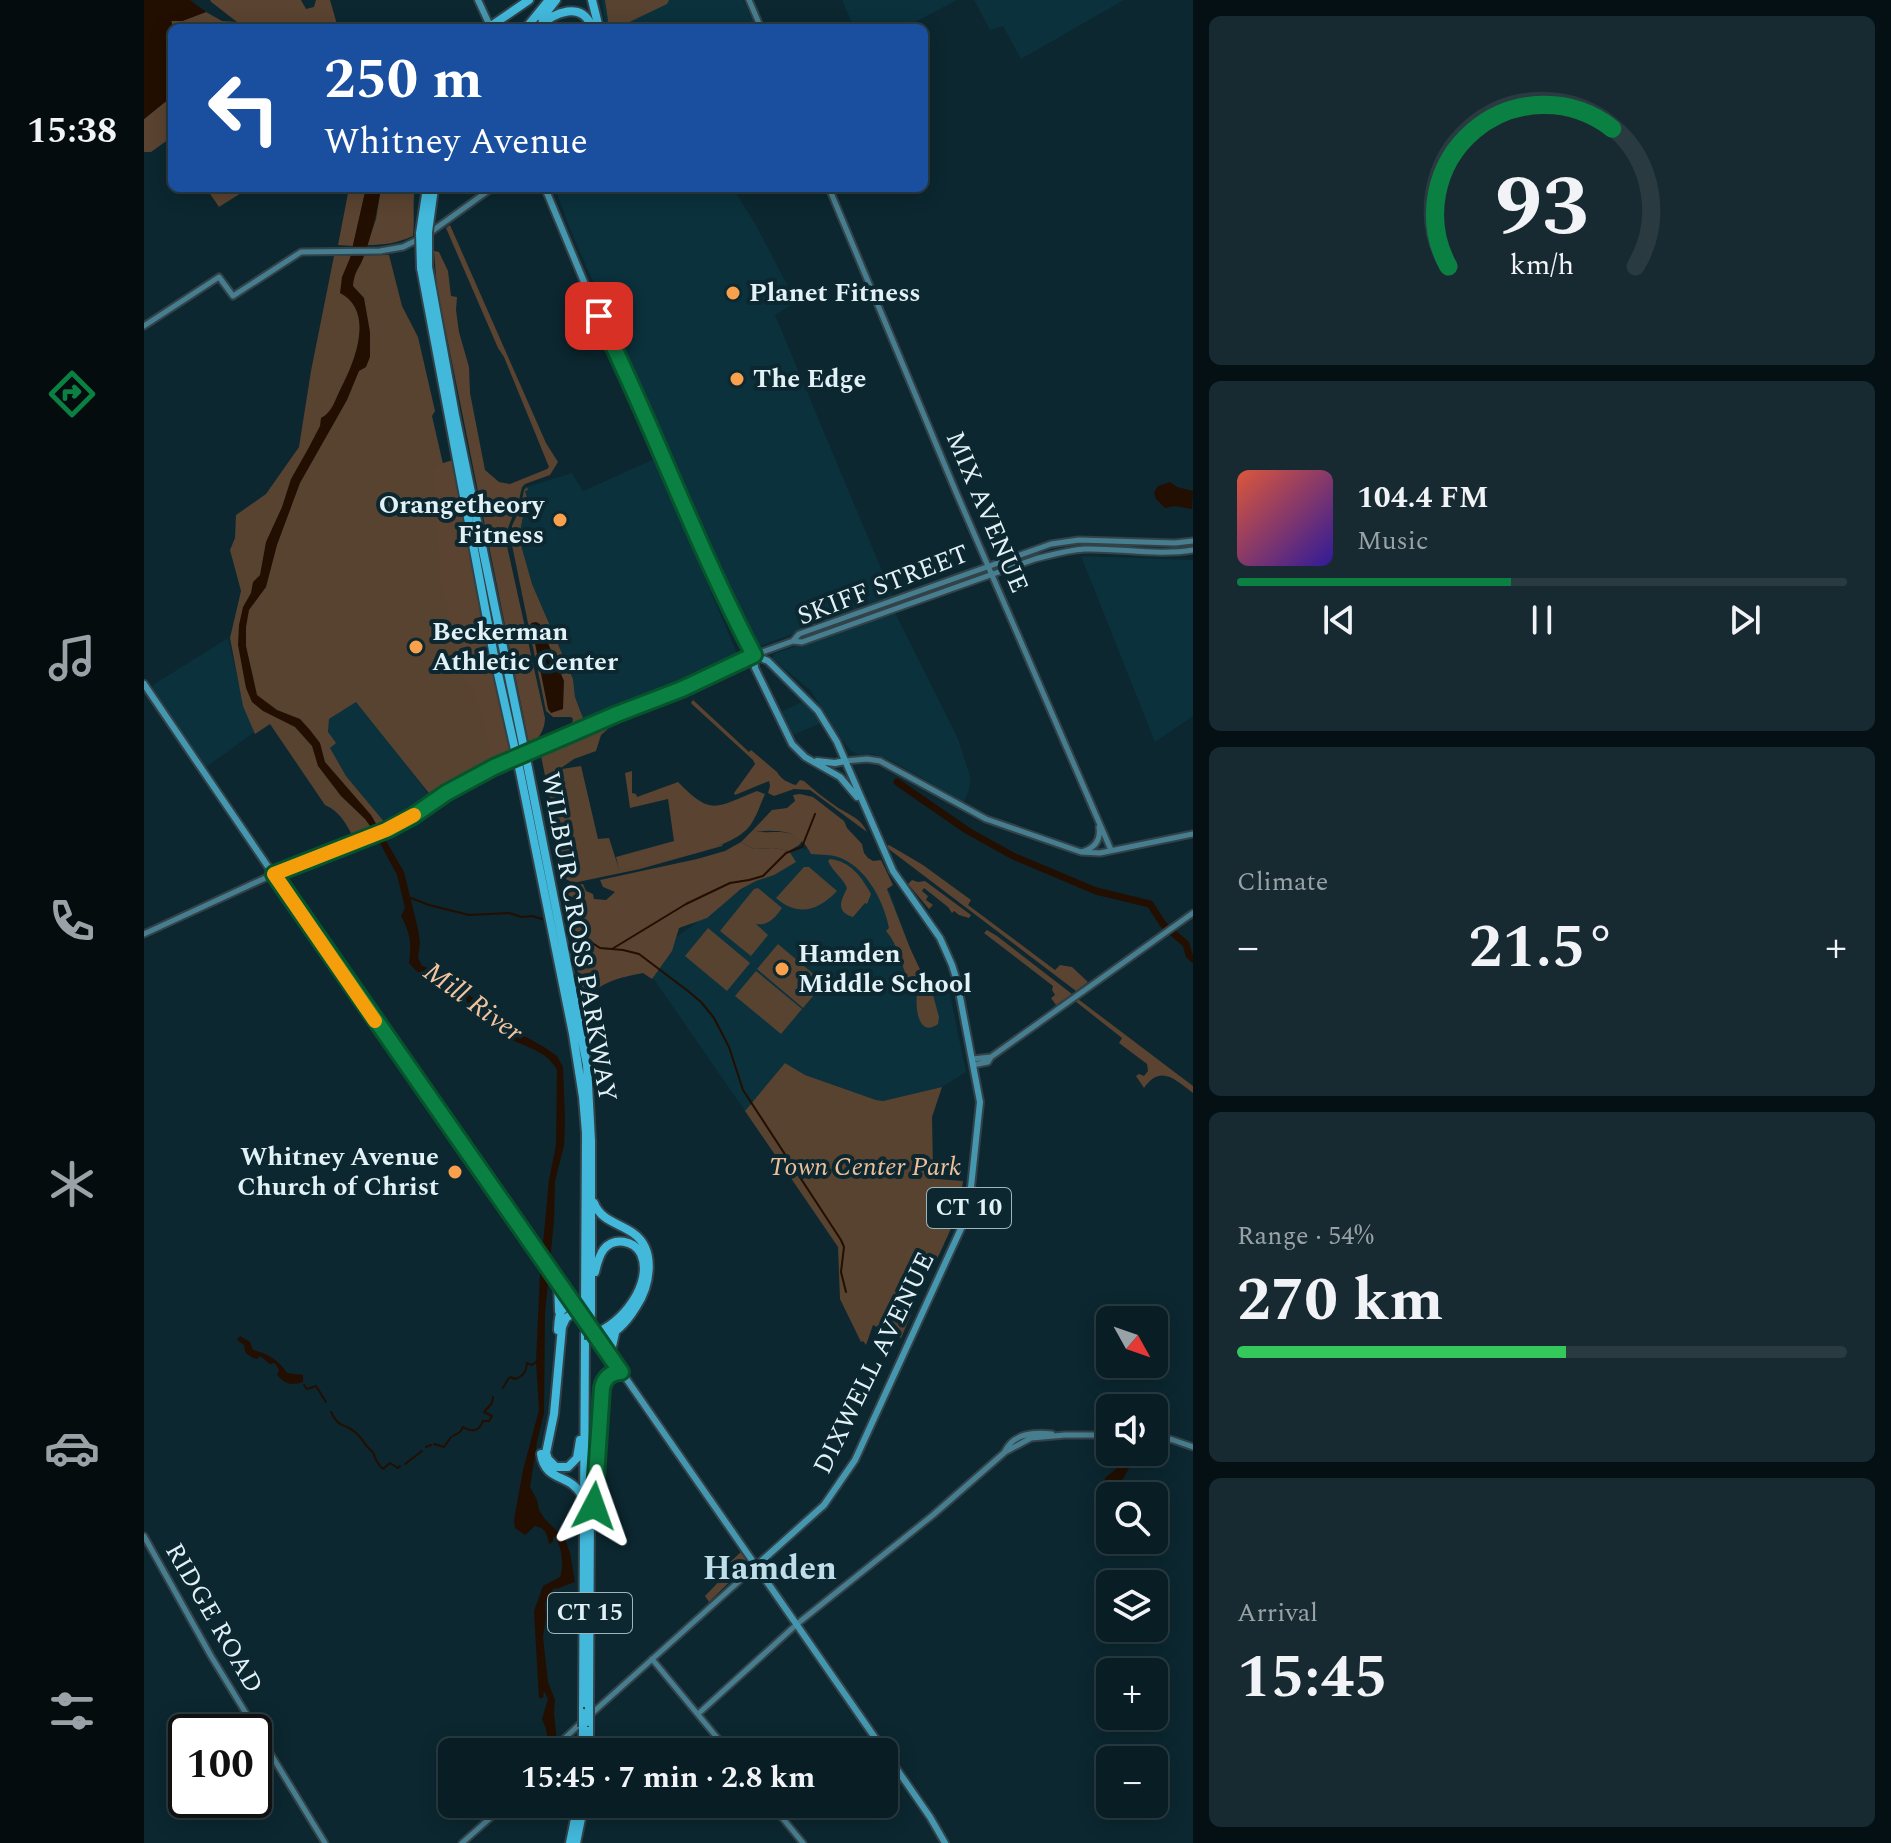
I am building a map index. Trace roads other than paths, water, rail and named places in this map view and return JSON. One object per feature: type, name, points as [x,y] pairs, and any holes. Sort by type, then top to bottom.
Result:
[{"type":"highway","points":[[494,24],[529,0]]},
{"type":"highway","points":[[529,24],[549,0]]},
{"type":"highway","points":[[538,24],[556,0]]},
{"type":"highway","points":[[592,0],[598,24]]},
{"type":"highway","points":[[540,24],[568,8],[578,9],[592,24]]},
{"type":"highway","name":"WILBUR CROSS PARKWAY","points":[[426,192],[420,233],[425,267],[494,656],[580,1076],[586,1133],[582,1308],[592,1336],[586,1710]]},
{"type":"highway","name":"WILBUR CROSS PARKWAY","points":[[433,192],[425,267],[583,1045],[590,1100],[592,1197],[591,1288],[582,1308]]},
{"type":"highway","points":[[592,1197],[601,1215],[636,1236],[644,1245],[648,1257],[649,1273],[643,1295],[616,1332],[610,1355]]},
{"type":"highway","points":[[591,1288],[598,1260],[606,1247],[622,1241],[638,1250],[643,1261],[643,1273],[634,1300],[621,1317],[592,1336]]},
{"type":"highway","points":[[558,1280],[559,1315],[551,1408],[541,1458],[550,1472],[578,1488],[584,1506]]},
{"type":"highway","points":[[559,1315],[564,1308],[582,1308]]},
{"type":"highway","points":[[582,1308],[566,1318],[562,1327],[554,1414],[546,1449],[546,1456],[552,1465],[565,1468],[577,1458],[585,1415]]},
{"type":"highway","points":[[592,1336],[616,1332]]},
{"type":"highway","name":"WILBUR CROSS PARKWAY","points":[[586,1738],[585,1415],[592,1336]]},
{"type":"highway","points":[[590,1519],[594,1506],[602,1388],[608,1376],[621,1372]]},
{"type":"highway","points":[[572,1842],[579,1818]]},
{"type":"main road","points":[[478,0],[489,24]]},
{"type":"main road","name":"DIXWELL AVENUE","points":[[547,192],[581,278],[643,409],[724,596],[754,655],[755,668],[784,732],[810,761],[840,777],[862,803]]},
{"type":"main road","name":"DIXWELL AVENUE","points":[[754,655],[768,661],[818,711],[837,742],[893,871],[945,947],[957,981],[980,1102],[969,1206],[964,1222],[855,1460],[824,1505],[756,1566]]},
{"type":"main road","points":[[144,684],[371,1016],[558,1280],[582,1308]]},
{"type":"main road","points":[[801,753],[824,762],[845,761]]},
{"type":"main road","points":[[592,1336],[610,1355],[921,1803],[945,1843]]},
{"type":"street","points":[[749,0],[759,24]]},
{"type":"street","points":[[144,326],[219,277],[233,296],[298,253],[403,247],[418,240],[486,192]]},
{"type":"street","name":"MIX AVENUE","points":[[831,192],[1111,850]]},
{"type":"street","points":[[990,570],[1051,544],[1079,540],[1193,541]]},
{"type":"street","points":[[1136,551],[1137,541]]},
{"type":"street","points":[[1175,543],[1175,552]]},
{"type":"street","points":[[1051,544],[1055,554]]},
{"type":"street","points":[[990,570],[1085,549],[1193,550]]},
{"type":"street","name":"SKIFF STREET","points":[[144,934],[274,874],[373,836],[413,816],[457,786],[513,759],[682,689],[754,655],[793,641],[802,642],[990,570]]},
{"type":"street","points":[[845,761],[880,761],[986,819],[1081,852],[1094,854],[1193,834]]},
{"type":"street","points":[[1081,852],[1098,842],[1098,820]]},
{"type":"street","points":[[973,1062],[991,1057],[1193,913]]},
{"type":"street","points":[[698,1714],[797,1624],[933,1515],[1005,1452],[1031,1438],[1096,1435]]},
{"type":"street","points":[[1168,1439],[1193,1447]]},
{"type":"street","name":"RIDGE ROAD","points":[[144,1536],[211,1656],[325,1843]]},
{"type":"street","name":"DIXWELL AVENUE","points":[[565,1738],[756,1566]]},
{"type":"street","points":[[652,1659],[718,1738]]},
{"type":"street","points":[[462,1843],[490,1818]]},
{"type":"street","points":[[782,1818],[803,1843]]},
{"type":"water","points":[[144,0],[190,0],[206,12],[168,24],[168,49],[165,50],[168,52],[168,101],[144,119]]},
{"type":"water","name":"Mill River","points":[[365,192],[380,192],[353,286],[364,298],[370,332],[370,357],[366,367],[359,371],[347,400],[300,483],[277,545],[266,587],[249,610],[246,646],[257,695],[277,710],[300,719],[310,730],[320,743],[325,762],[371,815],[404,872],[418,929],[418,958],[422,966],[450,976],[508,1027],[557,1056],[563,1067],[564,1146],[555,1181],[545,1314],[544,1413],[530,1487],[545,1519],[565,1539],[575,1582],[554,1588],[545,1603],[543,1637],[548,1682],[555,1700],[557,1738],[547,1738],[542,1719],[548,1699],[544,1691],[543,1698],[539,1698],[534,1611],[543,1586],[560,1577],[561,1551],[555,1537],[549,1544],[542,1528],[535,1526],[525,1535],[515,1528],[514,1520],[539,1410],[536,1361],[540,1275],[549,1180],[556,1145],[557,1070],[539,1052],[501,1034],[453,989],[423,975],[409,963],[410,938],[401,916],[405,908],[397,875],[373,830],[318,766],[312,746],[295,727],[252,702],[246,688],[238,645],[243,607],[253,582],[260,575],[266,542],[291,479],[320,426],[321,418],[333,405],[356,351],[359,337],[357,312],[351,301],[340,293],[342,277],[350,258]]},
{"type":"water","points":[[1170,482],[1193,491],[1192,509],[1165,508],[1156,499],[1154,493],[1158,486]]},
{"type":"water","points":[[531,623],[540,624],[564,681],[563,709],[551,713]]},
{"type":"water","points":[[240,1336],[250,1342],[253,1350],[277,1361],[287,1373],[303,1375],[303,1382],[288,1383],[277,1375],[279,1370],[275,1363],[270,1364],[260,1356],[257,1359],[251,1357],[237,1340]]},
{"type":"water","points":[[1119,1466],[1128,1466],[1122,1482],[1104,1482]]},
{"type":"waterway","points":[[897,782],[968,831],[1013,856],[1096,891],[1150,904],[1167,928]]},
{"type":"waterway","points":[[568,927],[600,948],[612,949],[686,904],[730,883],[763,876],[786,853],[802,847],[815,814]]},
{"type":"waterway","points":[[411,898],[469,915],[509,913],[542,919]]},
{"type":"waterway","points":[[1172,932],[1186,944],[1193,959]]},
{"type":"waterway","points":[[612,949],[639,954],[701,1002],[714,1018],[729,1047],[743,1090],[841,1240],[844,1247],[841,1272],[846,1292]]},
{"type":"waterway","points":[[503,1388],[508,1379],[524,1374],[527,1363],[532,1365],[536,1362]]},
{"type":"waterway","points":[[304,1385],[307,1389],[316,1386],[326,1402]]},
{"type":"waterway","points":[[453,1436],[463,1427],[474,1430],[483,1421],[489,1421],[492,1416],[484,1412],[493,1397]]},
{"type":"waterway","points":[[331,1412],[340,1424],[358,1434],[383,1469],[390,1463],[398,1468],[400,1466]]},
{"type":"waterway","points":[[434,1444],[444,1447],[451,1437]]},
{"type":"waterway","points":[[426,1447],[431,1445]]},
{"type":"waterway","points":[[405,1464],[422,1451]]},
{"type":"place","name":"Planet Fitness","points":[[733,293]]},
{"type":"place","name":"The Edge","points":[[737,379]]},
{"type":"place","name":"Orangetheory Fitness","points":[[560,520]]},
{"type":"place","name":"Beckerman Athletic Center","points":[[416,647]]},
{"type":"place","name":"Hamden Middle School","points":[[782,969]]},
{"type":"place","name":"Whitney Avenue Church of Christ","points":[[455,1172]]},
{"type":"district","name":"Hamden","points":[[770,1569]]},
{"type":"park label","name":"Town Center Park","points":[[865,1167]]}]
